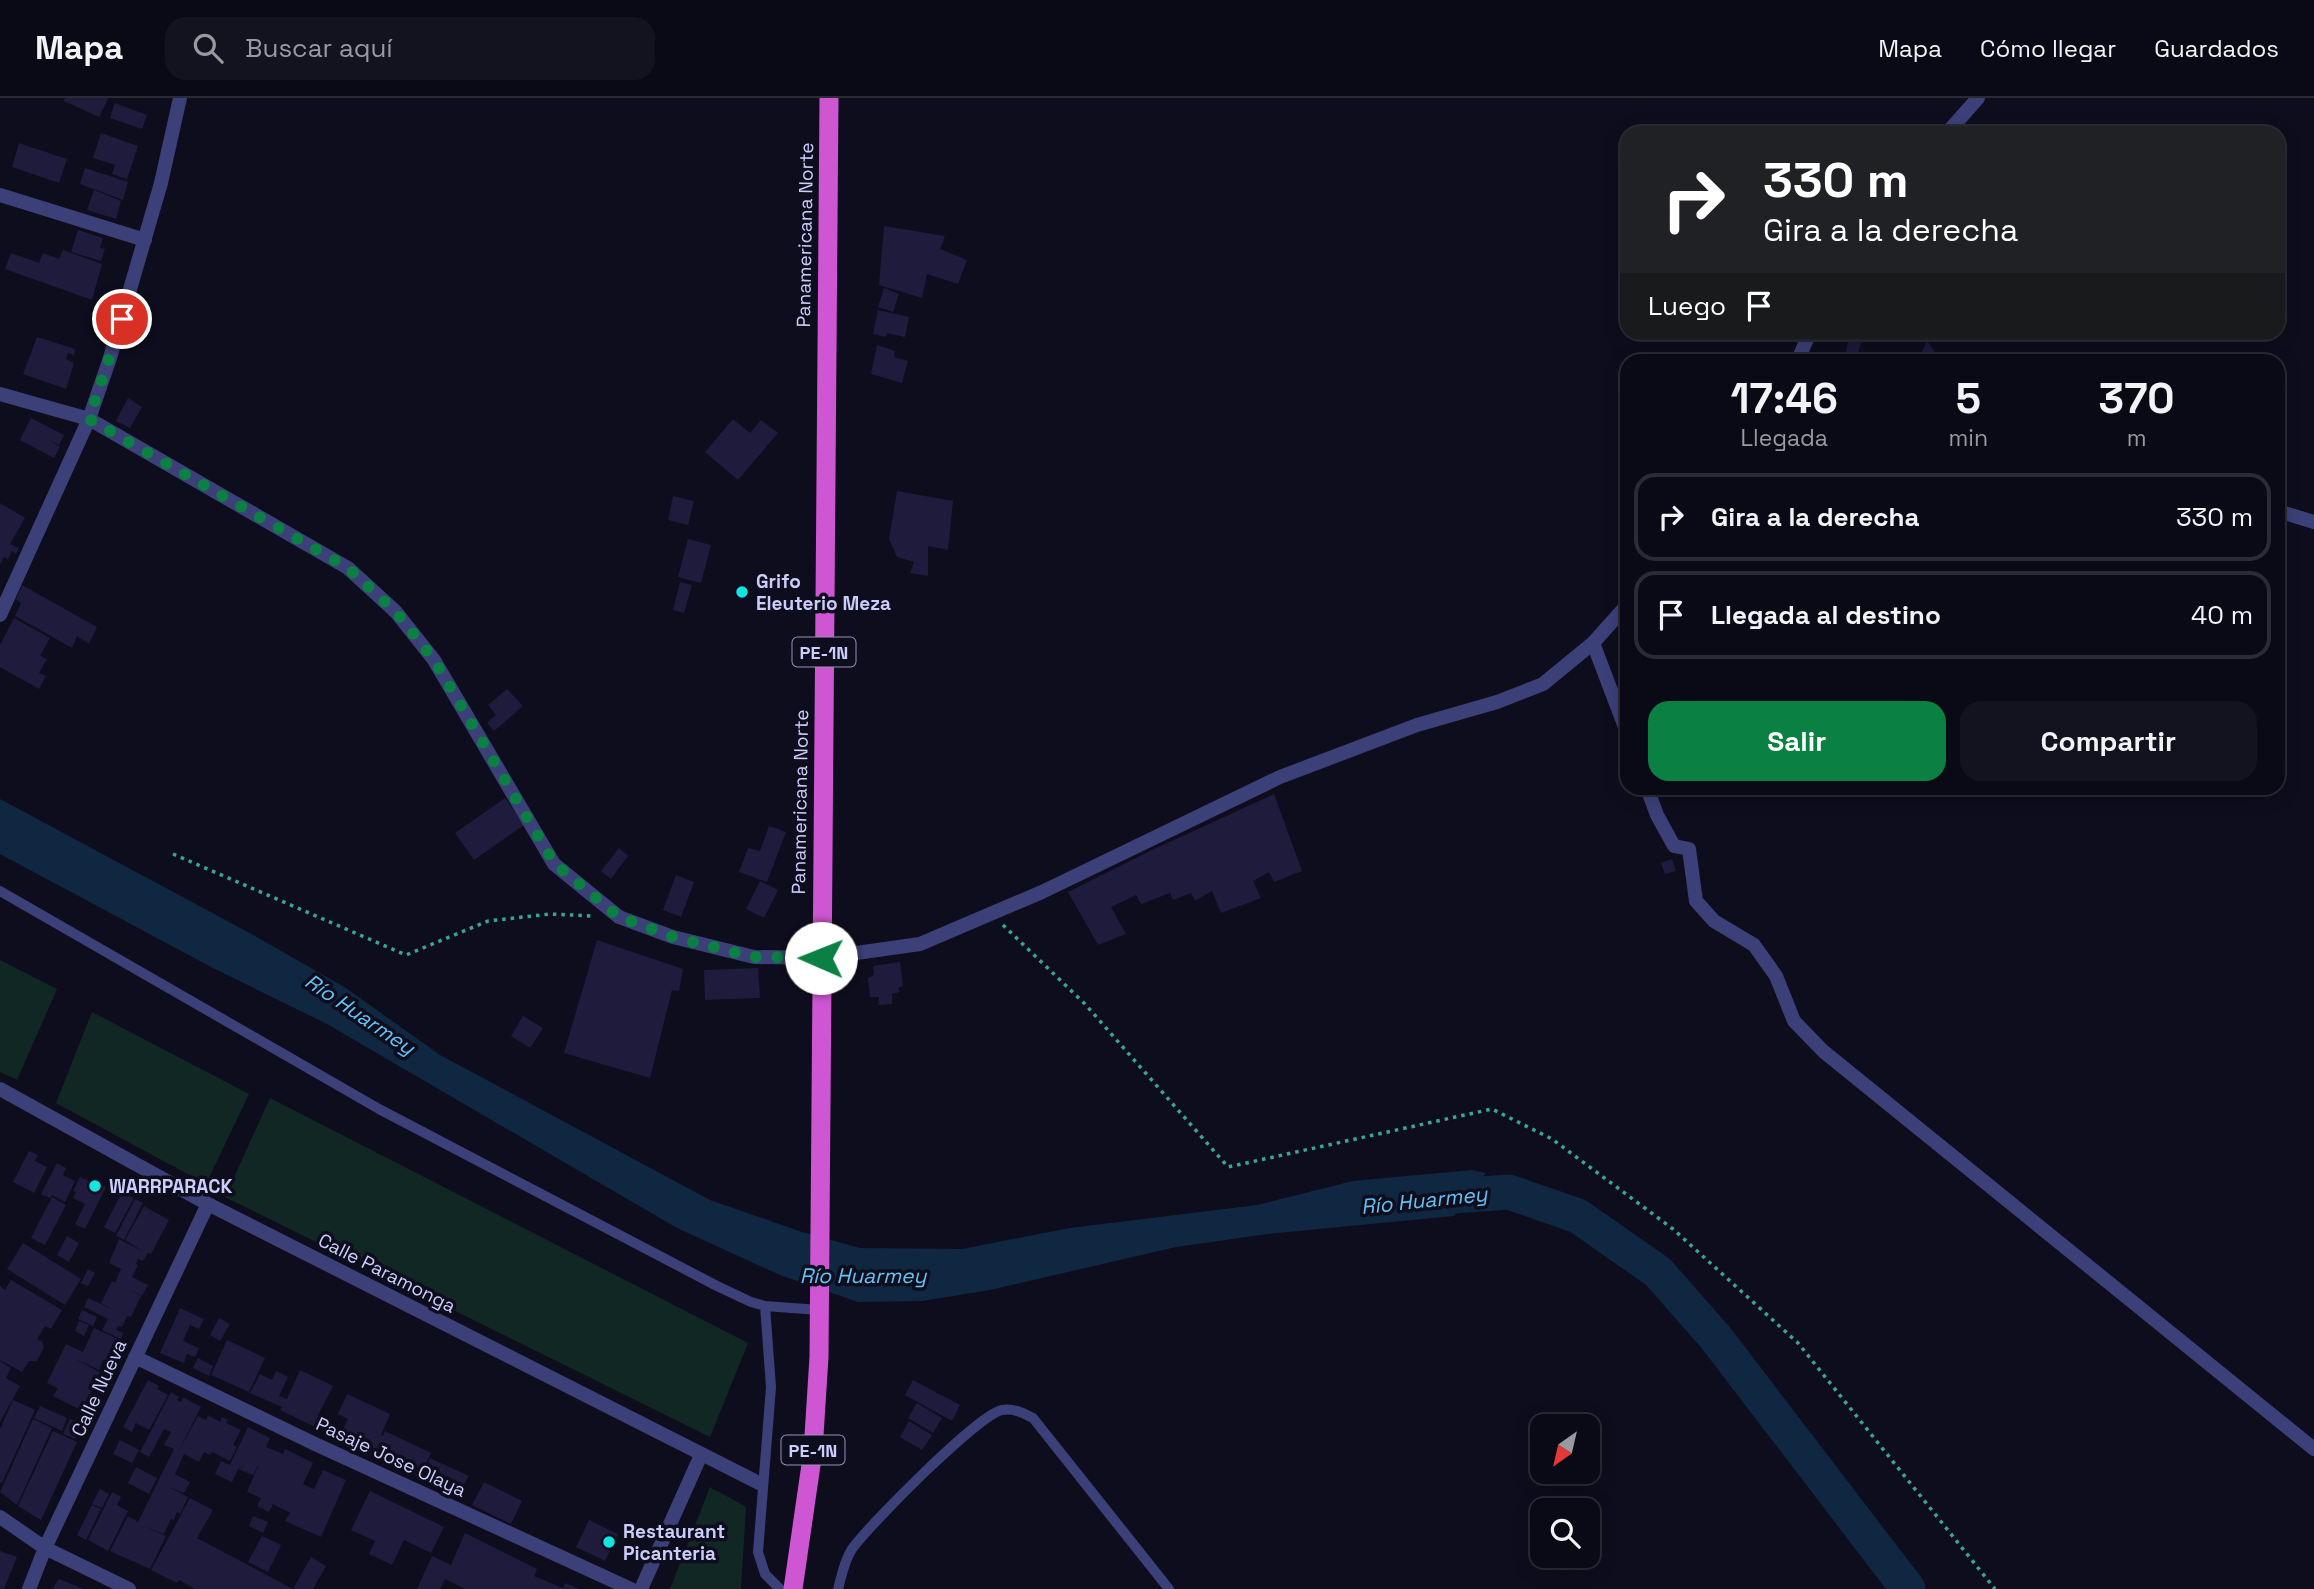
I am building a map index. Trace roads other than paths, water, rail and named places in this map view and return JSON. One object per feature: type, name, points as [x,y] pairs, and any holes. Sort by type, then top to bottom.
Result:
[{"type":"highway","name":"Panamericana Norte","points":[[793,1589],[813,1451],[819,1310],[829,98]]},
{"type":"street","points":[[0,615],[89,419],[129,300],[180,98]]},
{"type":"street","points":[[1953,126],[1978,98]]},
{"type":"street","points":[[0,195],[145,240]]},
{"type":"street","points":[[0,394],[89,419],[348,568],[396,612],[434,660],[554,863],[619,917],[673,937],[754,957],[821,958],[920,944],[1042,892],[1280,777],[1417,725],[1497,702],[1543,684],[1593,643],[1620,613]]},
{"type":"street","points":[[2285,513],[2314,522]]},
{"type":"street","points":[[1593,643],[1620,714]]},
{"type":"street","points":[[1650,795],[1674,846],[1689,849],[1696,901],[1714,921],[1754,945],[1776,976],[1794,1021],[1823,1051],[2314,1448]]},
{"type":"street","name":"Calle Paramonga","points":[[0,1089],[208,1204],[761,1484]]},
{"type":"street","name":"Calle Nueva","points":[[29,1589],[45,1548],[208,1204]]},
{"type":"street","name":"Pasaje Jose Olaya","points":[[135,1357],[315,1444],[631,1589]]},
{"type":"street","points":[[641,1589],[701,1455]]},
{"type":"street","points":[[0,1517],[45,1548],[130,1589]]},
{"type":"lane","points":[[0,891],[379,1109],[717,1286],[765,1306],[819,1310]]},
{"type":"lane","points":[[765,1306],[771,1387],[761,1484],[758,1552],[765,1574],[780,1589]]},
{"type":"lane","points":[[838,1589],[845,1562],[858,1541],[928,1469],[988,1416],[1002,1410],[1019,1411],[1033,1419],[1169,1589]]},
{"type":"water","name":"Río Huarmey","points":[[0,799],[346,988],[440,1055],[710,1200],[802,1232],[860,1248],[962,1249],[1070,1228],[1257,1205],[1353,1181],[1472,1170],[1486,1173],[1454,1216],[1267,1234],[1176,1247],[990,1290],[922,1301],[858,1302],[780,1275],[677,1228],[327,1024],[213,968],[0,854]]},
{"type":"waterway","name":"Río Huarmey","points":[[1425,1198],[1509,1192],[1578,1216],[1658,1272],[1716,1338],[1908,1589]]},
{"type":"place","name":"Grifo Eleuterio Meza","points":[[742,592]]},
{"type":"place","name":"WARRPARACK","points":[[95,1186]]},
{"type":"place","name":"Restaurant Picanteria","points":[[609,1542]]}]
